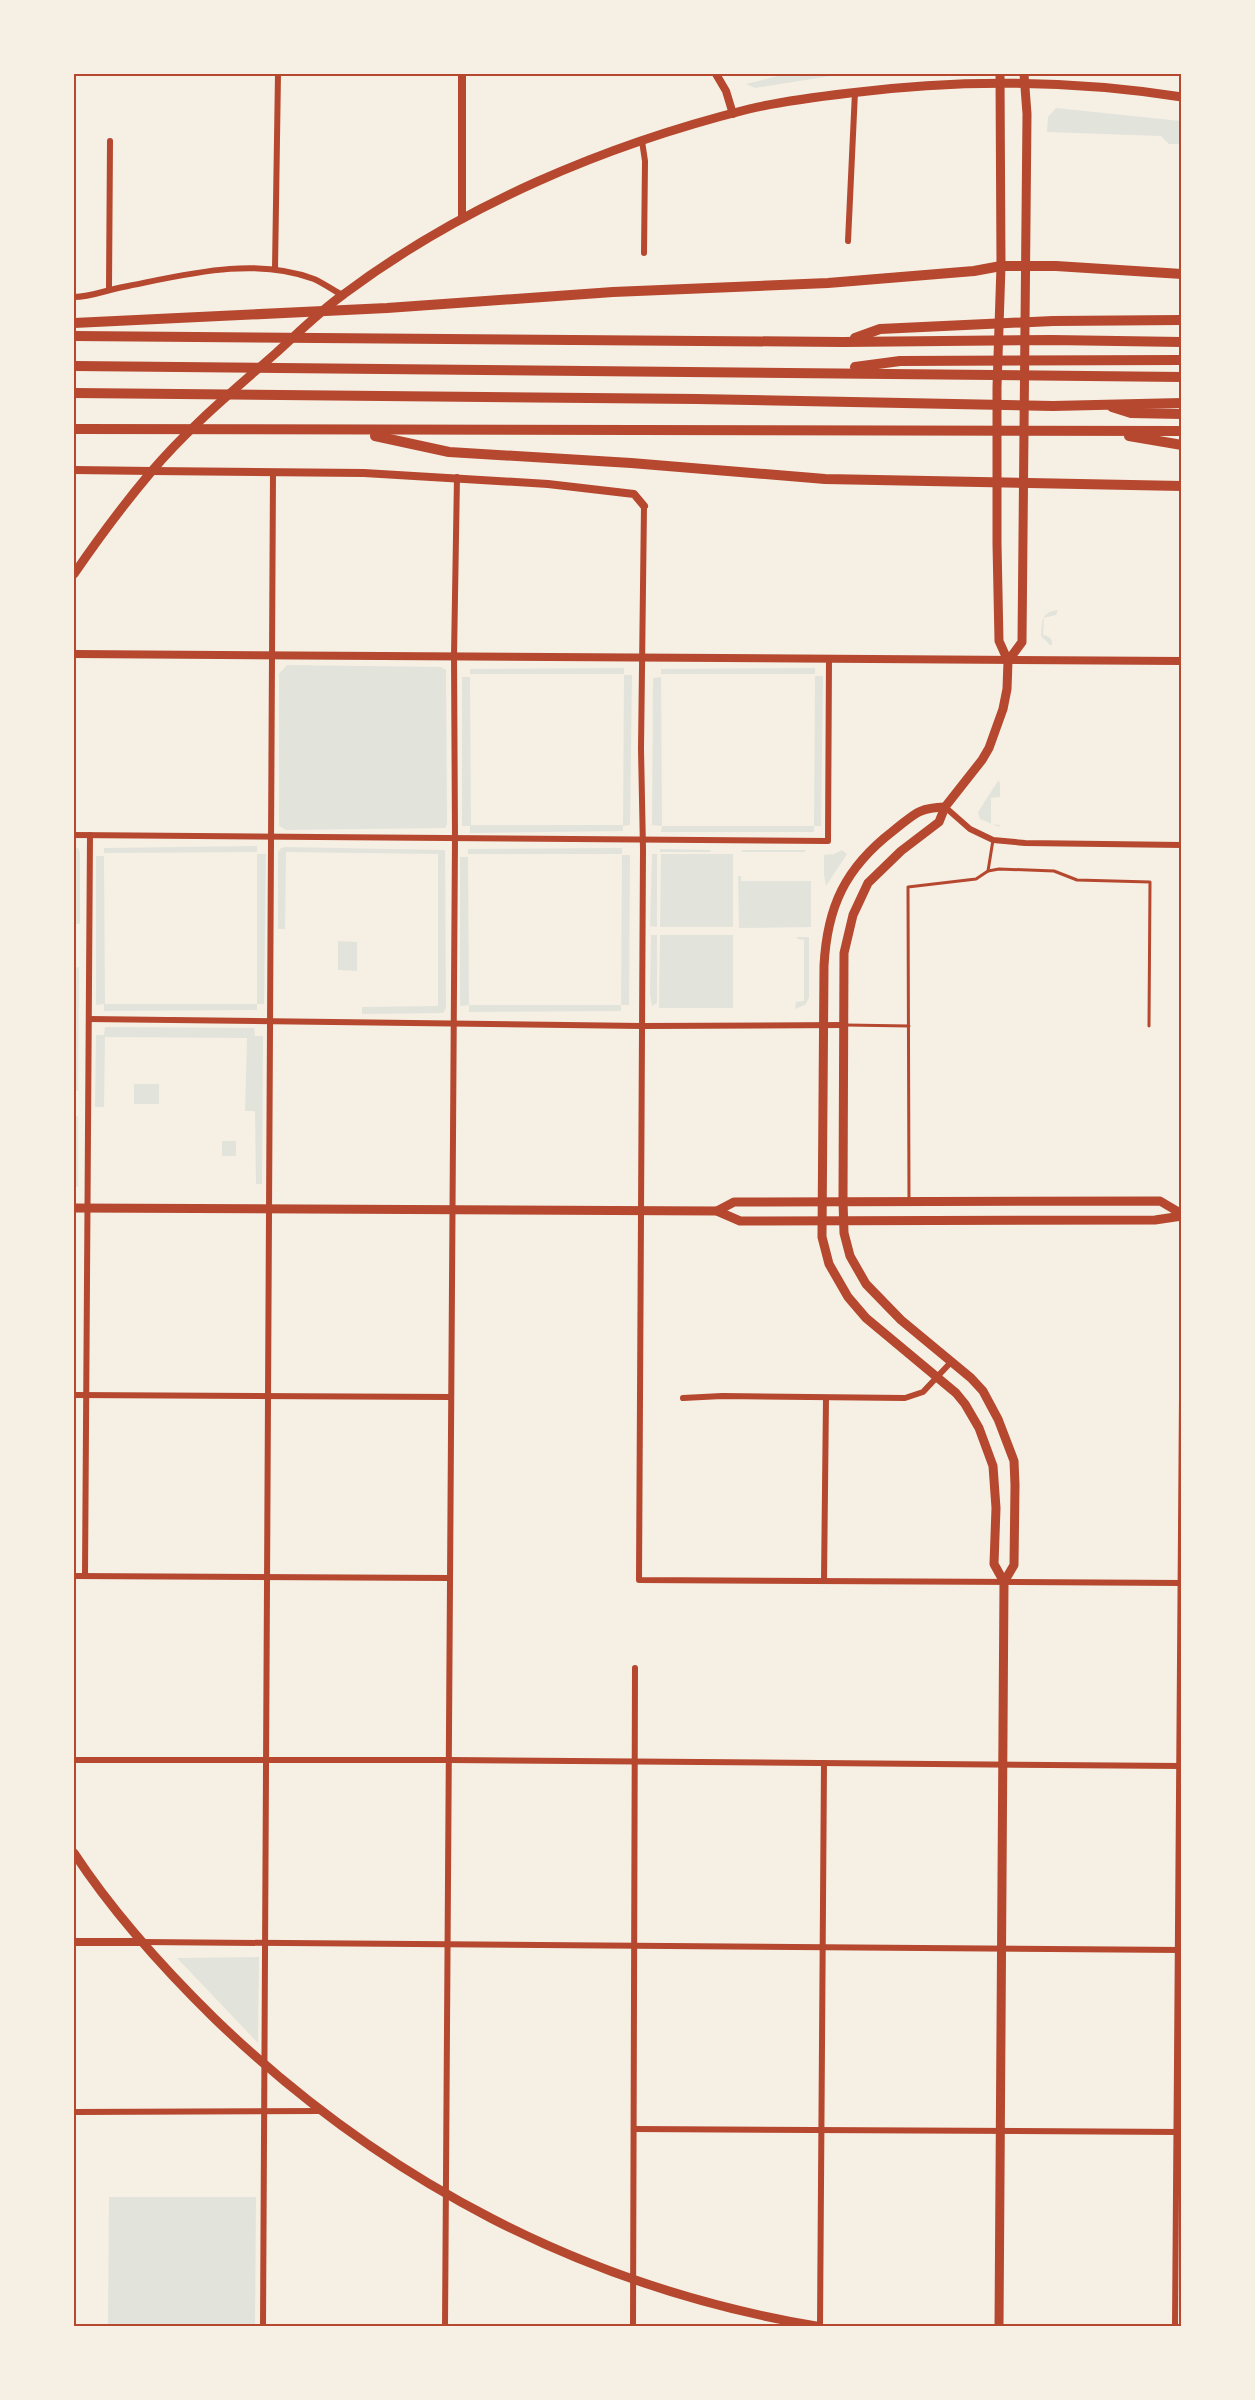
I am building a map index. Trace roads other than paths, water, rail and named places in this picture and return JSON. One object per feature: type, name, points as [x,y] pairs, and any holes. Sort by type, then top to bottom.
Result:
[{"type":"highway","points":[[74,323],[387,308],[602,293],[828,283],[974,271],[1001,266],[1182,274]]},
{"type":"highway","points":[[843,342],[880,330],[1053,321],[1182,320]]},
{"type":"highway","points":[[74,336],[843,342],[978,340],[1182,342]]},
{"type":"highway","points":[[824,372],[900,361],[1182,360]]},
{"type":"highway","points":[[74,366],[1182,377]]},
{"type":"highway","points":[[74,393],[1053,405],[1182,403]]},
{"type":"highway","points":[[1109,405],[1124,412],[1182,414]]},
{"type":"highway","points":[[74,429],[1182,431]]},
{"type":"highway","points":[[354,431],[449,452],[631,463],[825,479],[1182,486]]},
{"type":"highway","points":[[1102,431],[1182,445]]},
{"type":"main road","points":[[716,74],[726,91],[734,114]]},
{"type":"main road","points":[[1000,78],[1001,266],[996,482],[999,640],[1008,661],[1007,689],[1003,709],[982,760],[945,807],[939,822],[901,851],[868,883],[848,928],[844,953],[843,1220],[850,1256],[866,1284],[901,1320],[952,1361],[983,1391],[998,1419],[1014,1461],[1014,1566],[1004,1582]]},
{"type":"main road","points":[[74,574],[152,471],[212,410],[342,295],[432,236],[531,184],[642,141],[734,114],[809,98],[903,86],[1000,78],[1024,78],[1182,97]]},
{"type":"main road","points":[[1008,661],[1022,642],[1027,114],[1024,78]]},
{"type":"main road","points":[[74,470],[152,471]]},
{"type":"main road","points":[[945,807],[924,807],[876,844],[858,863],[842,888],[831,914],[825,945],[822,1237],[829,1264],[848,1296],[866,1318],[938,1377],[965,1404],[979,1428],[993,1466],[996,1508],[994,1564],[1004,1582],[999,2326]]},
{"type":"main road","points":[[717,1211],[734,1202],[1160,1201],[1182,1215]]},
{"type":"main road","points":[[74,1208],[717,1211],[740,1221],[1155,1220],[1182,1215]]},
{"type":"main road","points":[[74,1853],[141,1942],[181,1986],[264,2065],[320,2111],[373,2150],[446,2194],[538,2242],[633,2280],[720,2306],[818,2326]]},
{"type":"street","points":[[275,269],[278,74]]},
{"type":"street","points":[[462,74],[462,219]]},
{"type":"street","points":[[848,241],[855,92]]},
{"type":"street","points":[[109,289],[110,141]]},
{"type":"street","points":[[642,141],[645,161],[644,253]]},
{"type":"street","points":[[74,297],[87,297],[109,289],[246,268],[275,269],[315,279],[342,295]]},
{"type":"street","points":[[152,471],[364,473],[457,477],[617,491],[634,494],[644,506],[639,1580],[1181,1583]]},
{"type":"street","points":[[263,2326],[272,1020],[273,473]]},
{"type":"street","points":[[445,2326],[455,838],[454,656],[457,477]]},
{"type":"street","points":[[75,653],[1182,661]]},
{"type":"street","points":[[74,835],[828,841],[829,658]]},
{"type":"street","points":[[945,807],[970,829],[993,840],[1025,843],[1182,845]]},
{"type":"street","points":[[85,1576],[90,835]]},
{"type":"street","points":[[89,1019],[642,1026],[844,1025]]},
{"type":"street","points":[[683,1398],[722,1396],[905,1398],[923,1392],[952,1361]]},
{"type":"street","points":[[74,1395],[451,1397]]},
{"type":"street","points":[[1175,2326],[1180,2132],[1182,1397]]},
{"type":"street","points":[[824,1581],[826,1398]]},
{"type":"street","points":[[74,1576],[450,1578]]},
{"type":"street","points":[[633,2326],[636,1668]]},
{"type":"street","points":[[74,1761],[449,1760],[1181,1766]]},
{"type":"street","points":[[818,2326],[824,1947],[824,1763]]},
{"type":"street","points":[[74,1942],[1180,1950]]},
{"type":"street","points":[[74,2112],[320,2111]]},
{"type":"street","points":[[634,2128],[1180,2132]]},
{"type":"lane","points":[[988,870],[993,840]]},
{"type":"lane","points":[[909,1201],[908,887],[976,879],[988,870],[1054,871],[1077,880],[1150,882],[1149,1026]]},
{"type":"lane","points":[[844,1025],[909,1026]]}]
